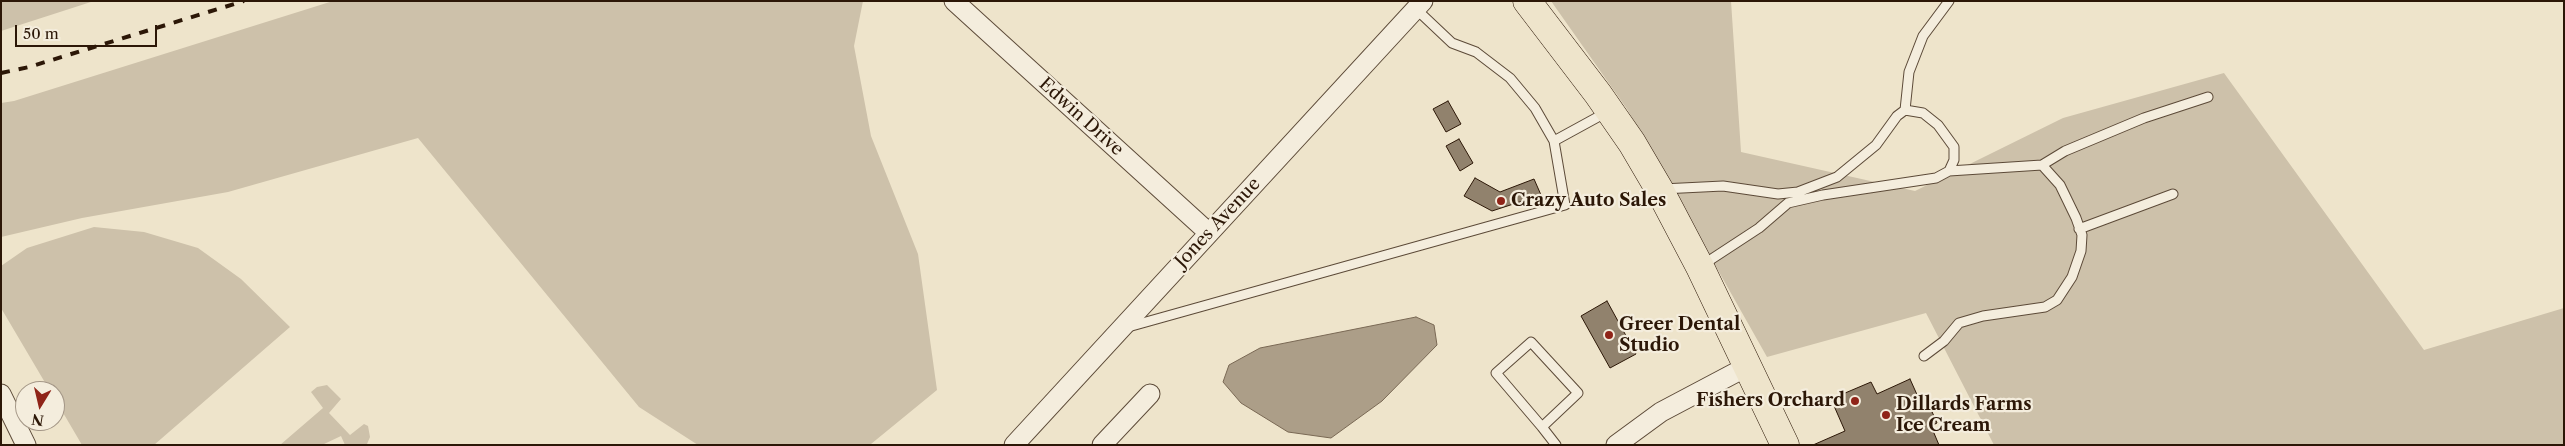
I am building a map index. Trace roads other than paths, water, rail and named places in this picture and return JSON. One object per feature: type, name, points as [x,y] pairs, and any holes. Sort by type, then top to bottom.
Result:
[{"type":"main road","points":[[1527,1],[1610,111],[1660,189],[1700,267],[1785,445]]},
{"type":"street","name":"Edwin Drive","points":[[954,1],[1209,233]]},
{"type":"street","name":"Jones Avenue","points":[[1014,445],[1419,5]]},
{"type":"street","points":[[1616,445],[1662,412],[1748,366]]},
{"type":"street","points":[[1,394],[26,445]]},
{"type":"street","points":[[1102,445],[1150,394]]},
{"type":"lane","points":[[1906,110],[1910,72],[1923,36],[1948,1]]},
{"type":"lane","points":[[1121,329],[1565,205],[1554,142],[1535,108],[1510,78],[1476,52],[1452,43],[1419,5]]},
{"type":"lane","points":[[1660,189],[1723,186],[1799,196],[1936,178],[1949,171],[2042,165],[2066,151],[2144,118],[2208,97]]},
{"type":"lane","points":[[1700,267],[1759,228],[1788,202],[1837,177],[1876,145],[1897,116],[1906,110],[1923,113],[1938,125],[1954,146],[1954,160],[1949,171]]},
{"type":"lane","points":[[1554,142],[1610,111]]},
{"type":"lane","points":[[1924,356],[1944,341],[1959,323],[1983,316],[2045,307],[2057,300],[2072,277],[2081,251],[2080,228],[2060,185],[2042,165]]},
{"type":"lane","points":[[2080,228],[2173,194]]},
{"type":"lane","points":[[1542,427],[1578,393],[1531,342],[1496,373],[1556,445]]},
{"type":"railway","points":[[1,73],[29,67],[244,1]]},
{"type":"place","name":"Crazy Auto Sales","points":[[1501,201]]},
{"type":"place","name":"Greer Dental Studio","points":[[1609,335]]},
{"type":"place","name":"Fishers Orchard","points":[[1855,401]]},
{"type":"place","name":"Dillards Farms Ice Cream","points":[[1886,415]]}]
